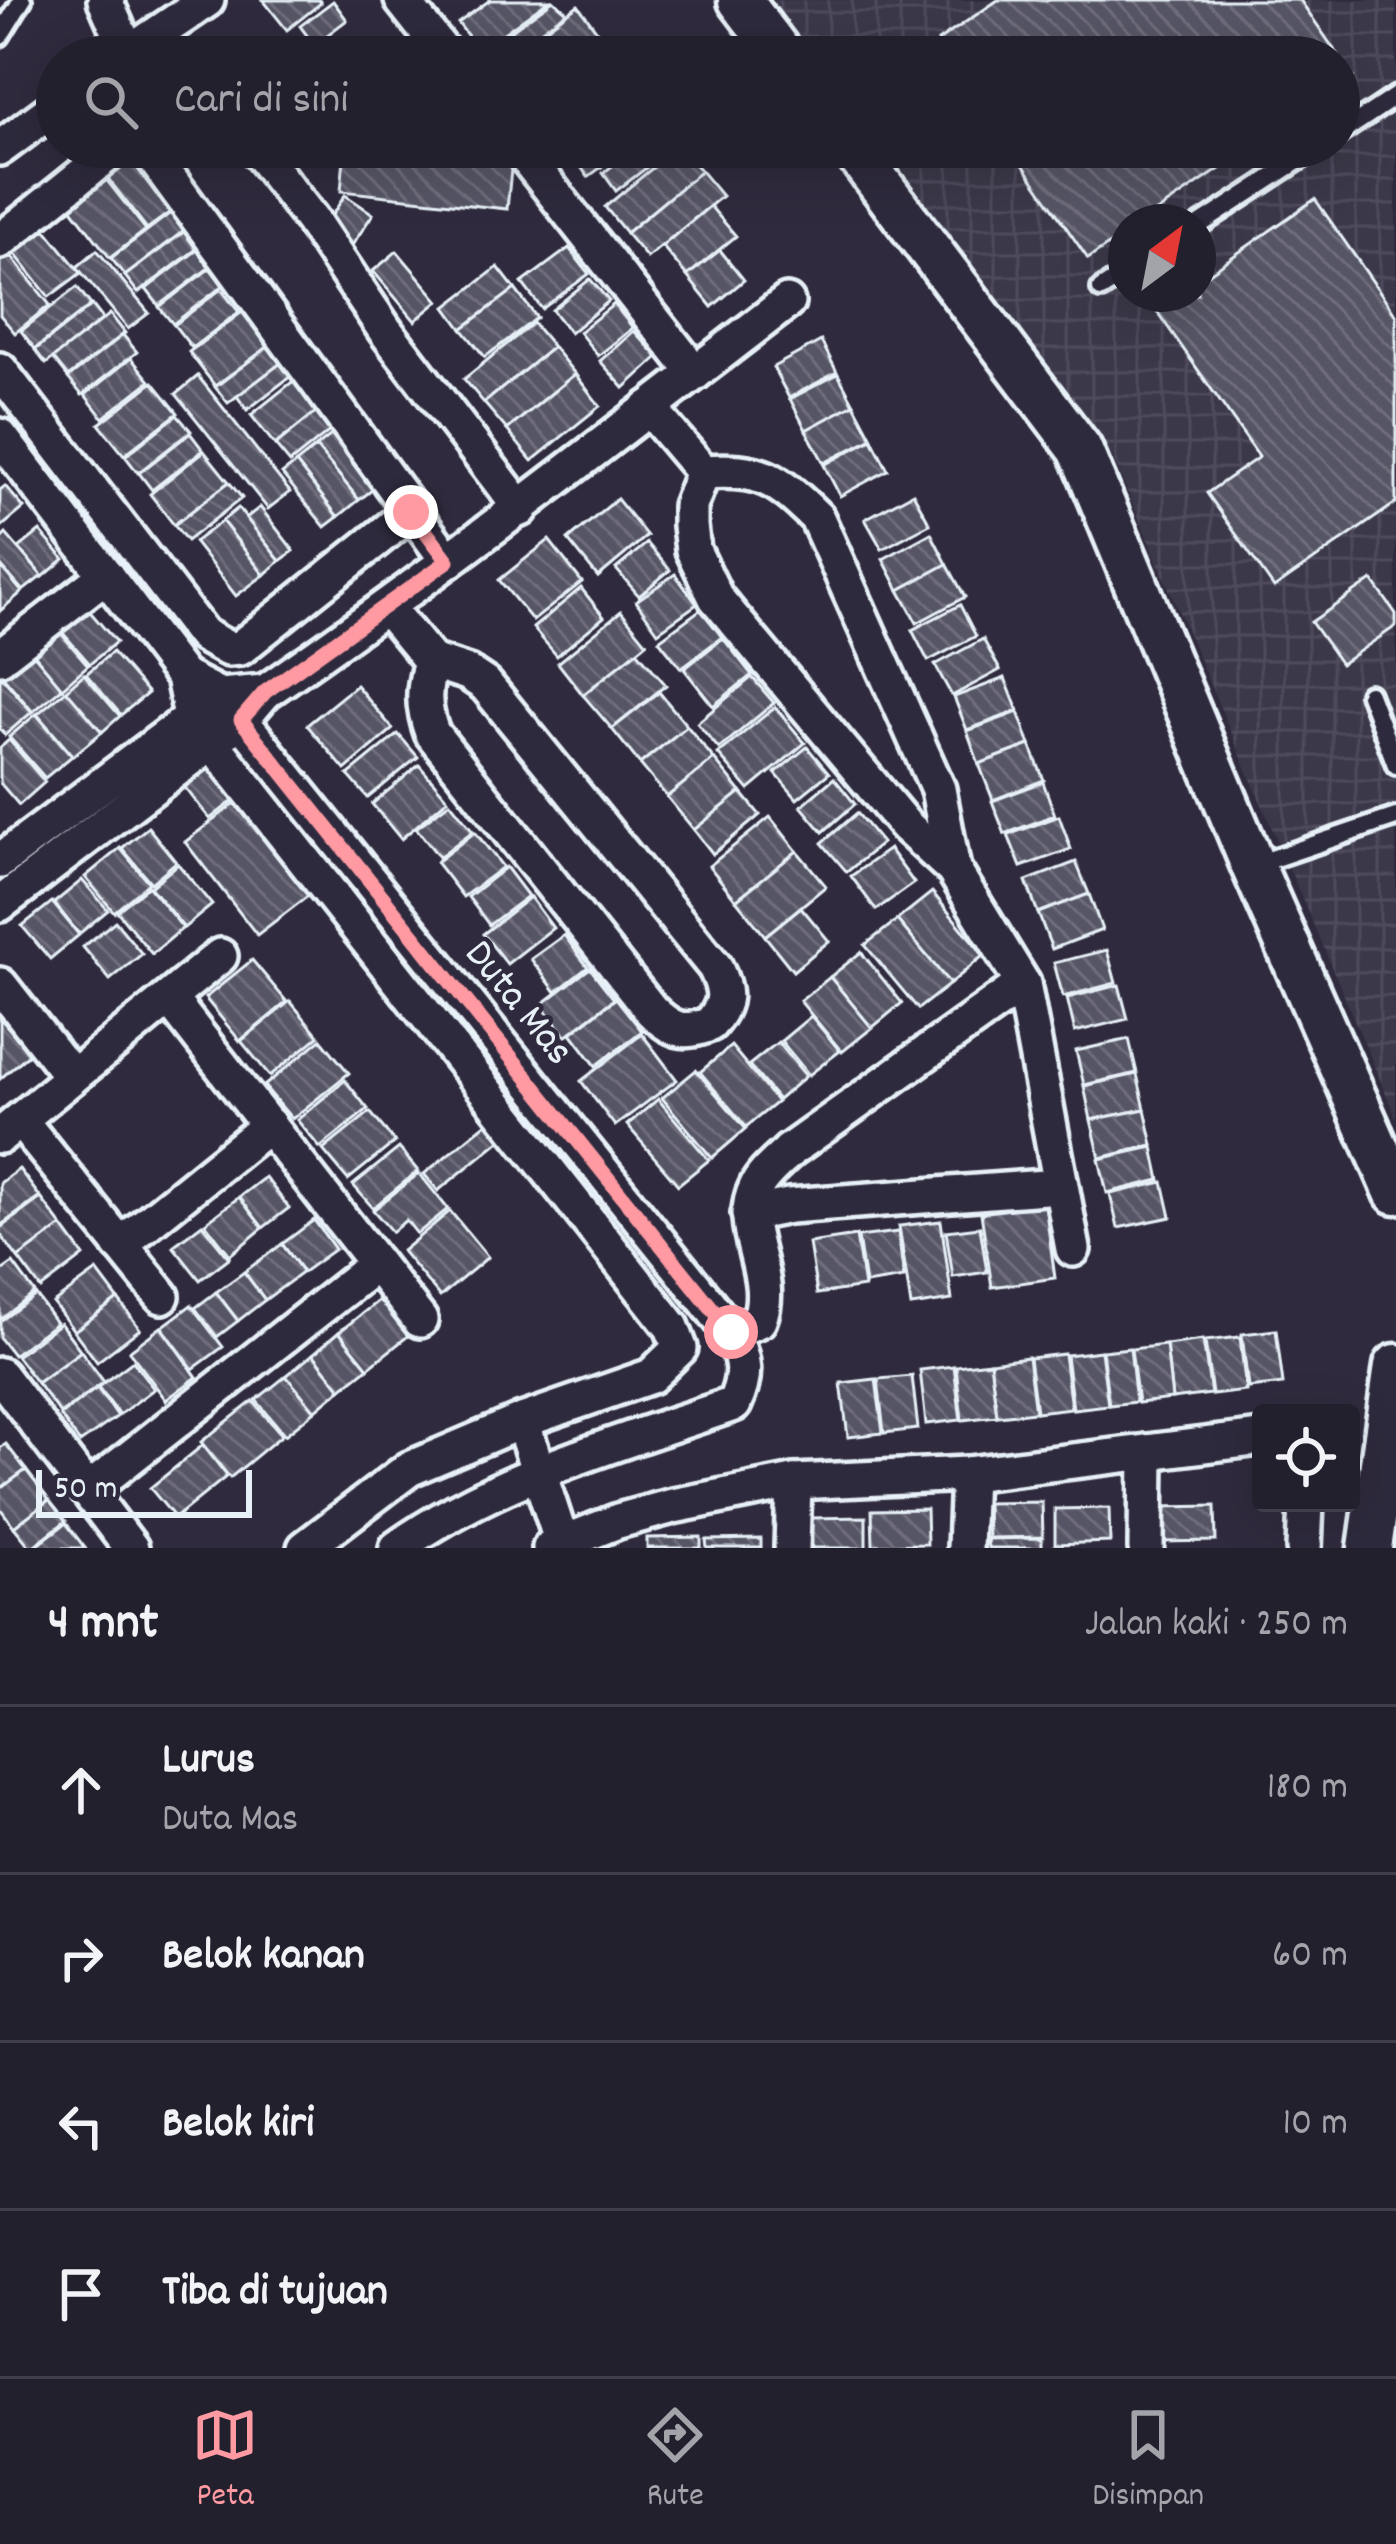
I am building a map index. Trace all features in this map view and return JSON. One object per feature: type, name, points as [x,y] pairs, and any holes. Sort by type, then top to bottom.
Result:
[{"type":"street","points":[[105,0],[118,36]]},
{"type":"street","points":[[181,36],[207,0]]},
{"type":"street","points":[[402,0],[430,36]]},
{"type":"street","points":[[740,0],[768,36]]},
{"type":"street","points":[[0,148],[36,121]]},
{"type":"street","points":[[0,241],[91,168]]},
{"type":"street","points":[[161,168],[448,561]]},
{"type":"street","points":[[271,168],[385,330],[521,508]]},
{"type":"street","points":[[534,168],[695,373]]},
{"type":"street","points":[[868,168],[1080,449],[1253,866],[1396,1192]]},
{"type":"street","points":[[0,861],[387,608],[787,302]]},
{"type":"street","points":[[0,370],[203,635],[228,649],[239,648],[411,512]]},
{"type":"street","points":[[649,408],[703,472]]},
{"type":"street","points":[[0,438],[183,677],[202,729],[672,1327],[680,1348],[651,1376],[522,1421],[410,1469],[305,1548]]},
{"type":"street","points":[[703,472],[741,470],[765,475],[788,489],[817,518],[938,790],[953,869]]},
{"type":"street","points":[[703,472],[690,506],[690,526],[693,550],[716,598],[905,825],[953,869],[1023,984],[1073,1249]]},
{"type":"street","points":[[0,657],[106,575]]},
{"type":"street","points":[[387,608],[431,661],[468,673],[486,685],[716,968],[726,988],[726,1004],[710,1024],[681,1031],[666,1025],[651,1010],[432,734],[422,693],[431,661]]},
{"type":"street","name":"Duta Mas","points":[[183,677],[230,708],[731,1332],[743,1355],[744,1383],[734,1404],[536,1472]]},
{"type":"street","points":[[0,904],[202,729]]},
{"type":"street","points":[[162,1296],[121,1245],[10,1128],[220,956]]},
{"type":"street","points":[[731,1332],[759,1320],[767,1299],[749,1214],[757,1186],[789,1151],[1023,984]]},
{"type":"street","points":[[0,985],[72,1077]]},
{"type":"street","points":[[169,998],[420,1320]]},
{"type":"street","points":[[121,1245],[269,1125]]},
{"type":"street","points":[[749,1214],[789,1206],[1059,1186]]},
{"type":"street","points":[[88,1490],[376,1264]]},
{"type":"street","points":[[1370,1548],[1396,1366]]},
{"type":"street","points":[[0,1375],[130,1548]]},
{"type":"street","points":[[522,1421],[556,1545],[616,1535],[673,1506],[794,1482],[968,1474],[1252,1439]]},
{"type":"street","points":[[1146,1548],[1148,1452]]},
{"type":"street","points":[[398,1548],[447,1513],[536,1472]]},
{"type":"street","points":[[965,1548],[968,1474]]},
{"type":"street","points":[[792,1548],[794,1482]]},
{"type":"street","points":[[1304,1548],[1306,1512]]},
{"type":"lane","points":[[0,36],[22,0]]},
{"type":"lane","points":[[1360,120],[1396,97]]},
{"type":"lane","points":[[1216,214],[1287,168]]},
{"type":"lane","points":[[1101,289],[1108,285]]},
{"type":"lane","points":[[1369,694],[1396,765]]},
{"type":"lane","points":[[1253,866],[1396,817]]},
{"type":"shaded area","points":[[766,0],[1396,0],[1396,1117],[1112,456],[894,168],[1360,168],[1360,36],[794,36]]},
{"type":"building","points":[[263,0],[319,0],[321,3],[287,30]]},
{"type":"building","points":[[490,0],[549,0],[500,36],[468,36],[458,23]]},
{"type":"building","points":[[553,0],[567,12],[533,36],[503,36]]},
{"type":"building","points":[[998,0],[1300,0],[1325,36],[945,36]]},
{"type":"building","points":[[333,1],[347,20],[326,36],[307,36],[300,26]]},
{"type":"building","points":[[578,5],[599,34],[596,36],[535,36]]},
{"type":"building","points":[[116,168],[141,168],[173,210],[147,229],[106,176]]},
{"type":"building","points":[[343,168],[511,168],[507,209],[341,191]]},
{"type":"building","points":[[610,168],[646,168],[616,191],[603,173]]},
{"type":"building","points":[[652,168],[701,171],[626,233],[605,207]]},
{"type":"building","points":[[1025,168],[1221,168],[1168,204],[1108,204],[1108,245],[1088,259]]},
{"type":"building","points":[[701,171],[722,196],[647,258],[626,233]]},
{"type":"building","points":[[105,178],[146,230],[110,258],[69,205]]},
{"type":"building","points":[[345,195],[373,214],[353,244],[325,226]]},
{"type":"building","points":[[1315,199],[1396,315],[1396,503],[1274,588],[1207,493],[1259,457],[1157,312],[1216,312],[1216,268]]},
{"type":"building","points":[[710,206],[736,236],[687,276],[662,246]]},
{"type":"building","points":[[177,208],[190,226],[125,276],[111,258]]},
{"type":"building","points":[[42,225],[81,273],[49,297],[11,249]]},
{"type":"building","points":[[185,231],[198,248],[138,293],[125,276]]},
{"type":"building","points":[[569,248],[589,274],[542,309],[522,283]]},
{"type":"building","points":[[97,250],[149,313],[128,329],[77,267]]},
{"type":"building","points":[[197,250],[210,267],[159,306],[146,289]]},
{"type":"building","points":[[720,250],[744,280],[712,307],[687,276]]},
{"type":"building","points":[[397,251],[439,301],[415,321],[373,271]]},
{"type":"building","points":[[8,252],[50,305],[15,333],[0,315],[0,258]]},
{"type":"building","points":[[498,267],[515,289],[462,329],[446,307]]},
{"type":"building","points":[[210,268],[224,285],[173,324],[159,307]]},
{"type":"building","points":[[590,279],[609,301],[570,333],[552,310]]},
{"type":"building","points":[[77,287],[91,305],[35,349],[21,331]]},
{"type":"building","points":[[221,289],[239,312],[192,348],[174,325]]},
{"type":"building","points":[[515,289],[537,318],[485,357],[462,329]]},
{"type":"building","points":[[614,304],[633,328],[598,356],[579,332]]},
{"type":"building","points":[[92,305],[103,319],[46,364],[35,350]]},
{"type":"building","points":[[246,309],[272,344],[215,386],[189,352]]},
{"type":"building","points":[[110,314],[125,333],[68,377],[53,358]]},
{"type":"building","points":[[533,323],[553,347],[484,403],[464,379]]},
{"type":"building","points":[[634,331],[658,357],[624,388],[600,361]]},
{"type":"building","points":[[123,335],[137,352],[82,395],[68,378]]},
{"type":"building","points":[[821,341],[837,372],[789,398],[773,367]]},
{"type":"building","points":[[273,343],[285,360],[228,403],[215,387]]},
{"type":"building","points":[[553,347],[575,374],[507,430],[484,403]]},
{"type":"building","points":[[131,358],[150,381],[103,418],[85,395]]},
{"type":"building","points":[[285,360],[295,373],[247,410],[237,396]]},
{"type":"building","points":[[575,374],[600,406],[532,461],[507,430]]},
{"type":"building","points":[[838,374],[854,404],[806,430],[790,399]]},
{"type":"building","points":[[198,376],[290,492],[268,509],[176,394]]},
{"type":"building","points":[[297,378],[321,408],[275,445],[251,415]]},
{"type":"building","points":[[153,382],[178,413],[124,455],[99,424]]},
{"type":"building","points":[[854,404],[872,438],[824,463],[806,430]]},
{"type":"building","points":[[321,408],[336,426],[290,463],[275,445]]},
{"type":"building","points":[[177,415],[191,431],[138,473],[125,456]]},
{"type":"building","points":[[341,427],[384,481],[359,500],[316,447]]},
{"type":"building","points":[[190,433],[203,450],[152,490],[139,473]]},
{"type":"building","points":[[872,439],[888,470],[840,496],[824,465]]},
{"type":"building","points":[[316,447],[359,500],[338,517],[296,463]]},
{"type":"building","points":[[204,451],[229,482],[174,525],[150,494]]},
{"type":"building","points":[[296,463],[338,517],[325,527],[282,474]]},
{"type":"building","points":[[229,482],[242,498],[187,541],[174,525]]},
{"type":"building","points":[[5,486],[24,508],[0,528],[0,490]]},
{"type":"building","points":[[913,493],[930,524],[882,549],[865,519]]},
{"type":"building","points":[[617,499],[647,536],[598,577],[568,540]]},
{"type":"building","points":[[260,507],[294,551],[280,561],[246,518]]},
{"type":"building","points":[[238,508],[280,561],[264,575],[222,521]]},
{"type":"building","points":[[222,521],[264,575],[236,596],[194,542]]},
{"type":"building","points":[[40,531],[64,559],[43,577],[19,548]]},
{"type":"building","points":[[931,533],[947,564],[899,590],[883,559]]},
{"type":"building","points":[[6,534],[42,576],[23,591],[0,565],[0,540]]},
{"type":"building","points":[[549,540],[582,582],[533,621],[499,580]]},
{"type":"building","points":[[647,543],[670,570],[639,596],[616,569]]},
{"type":"building","points":[[947,564],[965,597],[917,623],[899,590]]},
{"type":"building","points":[[0,566],[22,592],[0,611]]},
{"type":"building","points":[[675,574],[697,604],[658,632],[636,601]]},
{"type":"building","points":[[1372,580],[1396,614],[1396,626],[1341,664],[1311,622]]},
{"type":"building","points":[[581,588],[604,617],[557,656],[533,628]]},
{"type":"building","points":[[80,600],[116,642],[90,664],[54,623]]},
{"type":"building","points":[[960,605],[976,636],[928,661],[912,630]]},
{"type":"building","points":[[701,609],[722,637],[681,668],[659,640]]},
{"type":"building","points":[[621,611],[647,643],[583,695],[558,663]]},
{"type":"building","points":[[53,624],[88,665],[62,688],[27,646]]},
{"type":"building","points":[[723,638],[752,675],[713,706],[684,669]]},
{"type":"building","points":[[983,639],[1000,670],[952,696],[935,665]]},
{"type":"building","points":[[27,646],[62,688],[33,712],[0,673]]},
{"type":"building","points":[[637,651],[666,685],[612,729],[583,695]]},
{"type":"building","points":[[112,652],[148,693],[121,715],[86,674]]},
{"type":"building","points":[[84,674],[120,716],[102,732],[66,690]]},
{"type":"building","points":[[0,675],[32,712],[5,735],[0,729]]},
{"type":"building","points":[[752,677],[774,703],[719,749],[697,723]]},
{"type":"building","points":[[1005,678],[1018,711],[967,730],[954,697]]},
{"type":"building","points":[[356,685],[393,729],[345,770],[307,725]]},
{"type":"building","points":[[66,690],[102,732],[73,756],[37,714]]},
{"type":"building","points":[[659,692],[687,726],[640,764],[612,729]]},
{"type":"building","points":[[775,707],[805,743],[749,790],[718,754]]},
{"type":"building","points":[[1018,712],[1030,745],[979,764],[967,731]]},
{"type":"building","points":[[36,714],[72,756],[45,778],[9,737]]},
{"type":"building","points":[[687,726],[714,759],[667,797],[640,764]]},
{"type":"building","points":[[398,734],[418,757],[368,798],[348,775]]},
{"type":"building","points":[[9,740],[45,782],[19,805],[0,783],[0,748]]},
{"type":"building","points":[[1030,745],[1044,780],[993,800],[979,764]]},
{"type":"building","points":[[807,747],[829,773],[797,799],[775,773]]},
{"type":"building","points":[[714,759],[741,792],[694,830],[667,797]]},
{"type":"building","points":[[209,763],[237,798],[210,819],[182,784]]},
{"type":"building","points":[[419,765],[448,799],[401,839],[372,804]]},
{"type":"building","points":[[834,778],[855,804],[823,832],[801,806]]},
{"type":"building","points":[[1043,782],[1055,815],[1005,834],[992,801]]},
{"type":"building","points":[[741,792],[760,815],[713,854],[694,830]]},
{"type":"building","points":[[239,800],[312,893],[257,935],[185,842]]},
{"type":"building","points":[[450,802],[473,831],[439,857],[416,828]]},
{"type":"building","points":[[857,813],[882,843],[847,872],[822,843]]},
{"type":"building","points":[[1059,816],[1071,849],[1021,867],[1008,835]]},
{"type":"building","points":[[770,817],[797,851],[736,900],[709,866]]},
{"type":"building","points":[[148,827],[176,862],[151,883],[122,848]]},
{"type":"building","points":[[475,832],[503,867],[463,897],[436,862]]},
{"type":"building","points":[[120,848],[149,883],[114,912],[85,877]]},
{"type":"building","points":[[889,849],[914,883],[876,910],[851,876]]},
{"type":"building","points":[[797,851],[826,886],[765,936],[736,900]]},
{"type":"building","points":[[1076,862],[1089,894],[1038,913],[1026,881]]},
{"type":"building","points":[[178,864],[212,905],[184,928],[150,887]]},
{"type":"building","points":[[506,867],[528,896],[489,925],[468,897]]},
{"type":"building","points":[[82,880],[108,910],[79,934],[54,903]]},
{"type":"building","points":[[148,886],[183,928],[152,954],[117,911]]},
{"type":"building","points":[[932,892],[984,955],[950,984],[897,920]]},
{"type":"building","points":[[1089,894],[1102,930],[1052,949],[1038,913]]},
{"type":"building","points":[[530,897],[553,928],[507,964],[483,934]]},
{"type":"building","points":[[52,902],[79,935],[50,959],[22,926]]},
{"type":"building","points":[[801,907],[829,941],[793,971],[765,936]]},
{"type":"building","points":[[897,920],[950,984],[918,1009],[865,945]]},
{"type":"building","points":[[115,921],[142,954],[110,980],[83,947]]},
{"type":"building","points":[[564,935],[588,967],[556,992],[531,959]]},
{"type":"building","points":[[1107,950],[1116,983],[1063,997],[1054,963]]},
{"type":"building","points":[[861,952],[902,1003],[872,1028],[830,977]]},
{"type":"building","points":[[252,960],[287,1002],[240,1041],[205,998]]},
{"type":"building","points":[[590,968],[614,999],[566,1036],[541,1005]]},
{"type":"building","points":[[830,977],[872,1028],[842,1052],[800,1001]]},
{"type":"building","points":[[1119,985],[1128,1019],[1075,1032],[1067,998]]},
{"type":"building","points":[[616,998],[642,1031],[596,1066],[571,1033]]},
{"type":"building","points":[[290,1001],[319,1036],[270,1076],[241,1041]]},
{"type":"building","points":[[811,1016],[840,1051],[809,1075],[781,1041]]},
{"type":"building","points":[[0,1018],[30,1053],[0,1079]]},
{"type":"building","points":[[642,1034],[677,1080],[615,1126],[581,1081]]},
{"type":"building","points":[[321,1039],[349,1073],[292,1119],[264,1086]]},
{"type":"building","points":[[1129,1039],[1137,1073],[1084,1085],[1076,1051]]},
{"type":"building","points":[[778,1042],[806,1076],[778,1100],[749,1065]]},
{"type":"building","points":[[731,1046],[777,1102],[746,1127],[700,1072]]},
{"type":"building","points":[[696,1070],[746,1129],[712,1158],[662,1098]]},
{"type":"building","points":[[1137,1074],[1145,1109],[1091,1120],[1084,1086]]},
{"type":"building","points":[[345,1080],[368,1109],[320,1148],[297,1120]]},
{"type":"building","points":[[658,1099],[709,1160],[678,1185],[627,1125]]},
{"type":"building","points":[[1145,1109],[1153,1145],[1100,1158],[1091,1120]]},
{"type":"building","points":[[370,1112],[395,1142],[348,1180],[323,1150]]},
{"type":"building","points":[[494,1117],[508,1134],[438,1191],[424,1174]]},
{"type":"building","points":[[1153,1147],[1160,1180],[1107,1193],[1099,1159]]},
{"type":"building","points":[[399,1148],[418,1171],[373,1208],[353,1185]]},
{"type":"building","points":[[19,1169],[40,1197],[0,1226],[0,1183]]},
{"type":"building","points":[[419,1173],[448,1209],[417,1234],[406,1220],[392,1232],[373,1210]]},
{"type":"building","points":[[265,1177],[289,1208],[263,1228],[239,1197]]},
{"type":"building","points":[[1163,1182],[1171,1217],[1118,1228],[1110,1194]]},
{"type":"building","points":[[239,1197],[263,1228],[230,1255],[205,1223]]},
{"type":"building","points":[[41,1198],[62,1226],[18,1258],[0,1228]]},
{"type":"building","points":[[1045,1204],[1055,1278],[992,1287],[981,1213]]},
{"type":"building","points":[[450,1211],[488,1257],[440,1297],[402,1251]]},
{"type":"building","points":[[314,1220],[335,1249],[303,1272],[282,1244]]},
{"type":"building","points":[[941,1221],[952,1300],[911,1306],[899,1226]]},
{"type":"building","points":[[202,1224],[229,1258],[200,1280],[173,1246]]},
{"type":"building","points":[[62,1226],[84,1256],[41,1289],[18,1258]]},
{"type":"building","points":[[980,1227],[987,1272],[953,1277],[946,1231]]},
{"type":"building","points":[[898,1232],[904,1278],[865,1284],[858,1237]]},
{"type":"building","points":[[856,1236],[864,1287],[817,1294],[809,1243]]},
{"type":"building","points":[[282,1244],[303,1272],[265,1300],[244,1272]]},
{"type":"building","points":[[13,1263],[35,1293],[0,1320],[0,1272]]},
{"type":"building","points":[[97,1271],[118,1299],[74,1331],[53,1303]]},
{"type":"building","points":[[244,1272],[265,1300],[238,1321],[216,1292]]},
{"type":"building","points":[[216,1292],[238,1321],[217,1337],[195,1308]]},
{"type":"building","points":[[36,1295],[56,1323],[13,1355],[0,1338],[0,1321]]},
{"type":"building","points":[[118,1299],[140,1329],[97,1362],[74,1331]]},
{"type":"building","points":[[379,1300],[408,1336],[368,1368],[339,1332]]},
{"type":"building","points":[[191,1305],[223,1347],[193,1369],[162,1327]]},
{"type":"building","points":[[60,1323],[81,1351],[37,1383],[16,1356]]},
{"type":"building","points":[[161,1327],[197,1377],[166,1400],[129,1351]]},
{"type":"building","points":[[1276,1330],[1283,1384],[1248,1388],[1242,1334]]},
{"type":"building","points":[[339,1332],[368,1368],[341,1389],[313,1354]]},
{"type":"building","points":[[1240,1337],[1246,1391],[1212,1395],[1205,1341]]},
{"type":"building","points":[[1203,1340],[1211,1394],[1172,1399],[1166,1345]]},
{"type":"building","points":[[1166,1345],[1172,1399],[1138,1403],[1131,1349]]},
{"type":"building","points":[[1130,1348],[1136,1402],[1109,1405],[1102,1351]]},
{"type":"building","points":[[81,1351],[104,1382],[60,1414],[37,1383]]},
{"type":"building","points":[[1101,1351],[1108,1405],[1073,1409],[1066,1355]]},
{"type":"building","points":[[313,1354],[341,1389],[315,1411],[286,1376]]},
{"type":"building","points":[[1064,1354],[1071,1408],[1036,1412],[1029,1358]]},
{"type":"building","points":[[1028,1357],[1035,1412],[997,1416],[990,1362]]},
{"type":"building","points":[[133,1361],[154,1389],[119,1415],[98,1387]]},
{"type":"building","points":[[990,1362],[997,1416],[962,1420],[956,1366]]},
{"type":"building","points":[[954,1366],[961,1420],[926,1424],[920,1370]]},
{"type":"building","points":[[286,1376],[315,1411],[285,1435],[256,1400]]},
{"type":"building","points":[[912,1376],[918,1429],[884,1433],[878,1379]]},
{"type":"building","points":[[876,1379],[883,1433],[848,1437],[841,1383]]},
{"type":"building","points":[[97,1388],[118,1416],[80,1443],[60,1415]]},
{"type":"building","points":[[253,1401],[282,1435],[230,1478],[201,1442]]},
{"type":"building","points":[[6,1444],[26,1470],[0,1489],[0,1448]]},
{"type":"building","points":[[203,1445],[227,1476],[175,1518],[150,1488]]},
{"type":"building","points":[[26,1470],[49,1500],[14,1527],[0,1508],[0,1489]]},
{"type":"building","points":[[49,1500],[66,1521],[31,1548],[14,1527]]},
{"type":"building","points":[[1042,1502],[1043,1537],[988,1538],[987,1503]]},
{"type":"building","points":[[1215,1506],[1216,1541],[1161,1542],[1160,1507]]},
{"type":"building","points":[[1109,1508],[1110,1542],[1055,1544],[1055,1509]]},
{"type":"building","points":[[926,1509],[927,1544],[873,1545],[872,1510]]},
{"type":"building","points":[[866,1517],[866,1548],[812,1548],[811,1518]]},
{"type":"building","points":[[66,1523],[85,1548],[33,1548]]},
{"type":"building","points":[[701,1537],[701,1548],[647,1548],[647,1538]]},
{"type":"building","points":[[1042,1538],[1042,1548],[988,1548],[987,1539]]},
{"type":"building","points":[[761,1539],[761,1548],[707,1548],[706,1540]]},
{"type":"route","points":[[411,512],[448,561],[265,692],[241,720],[731,1332]]}]
